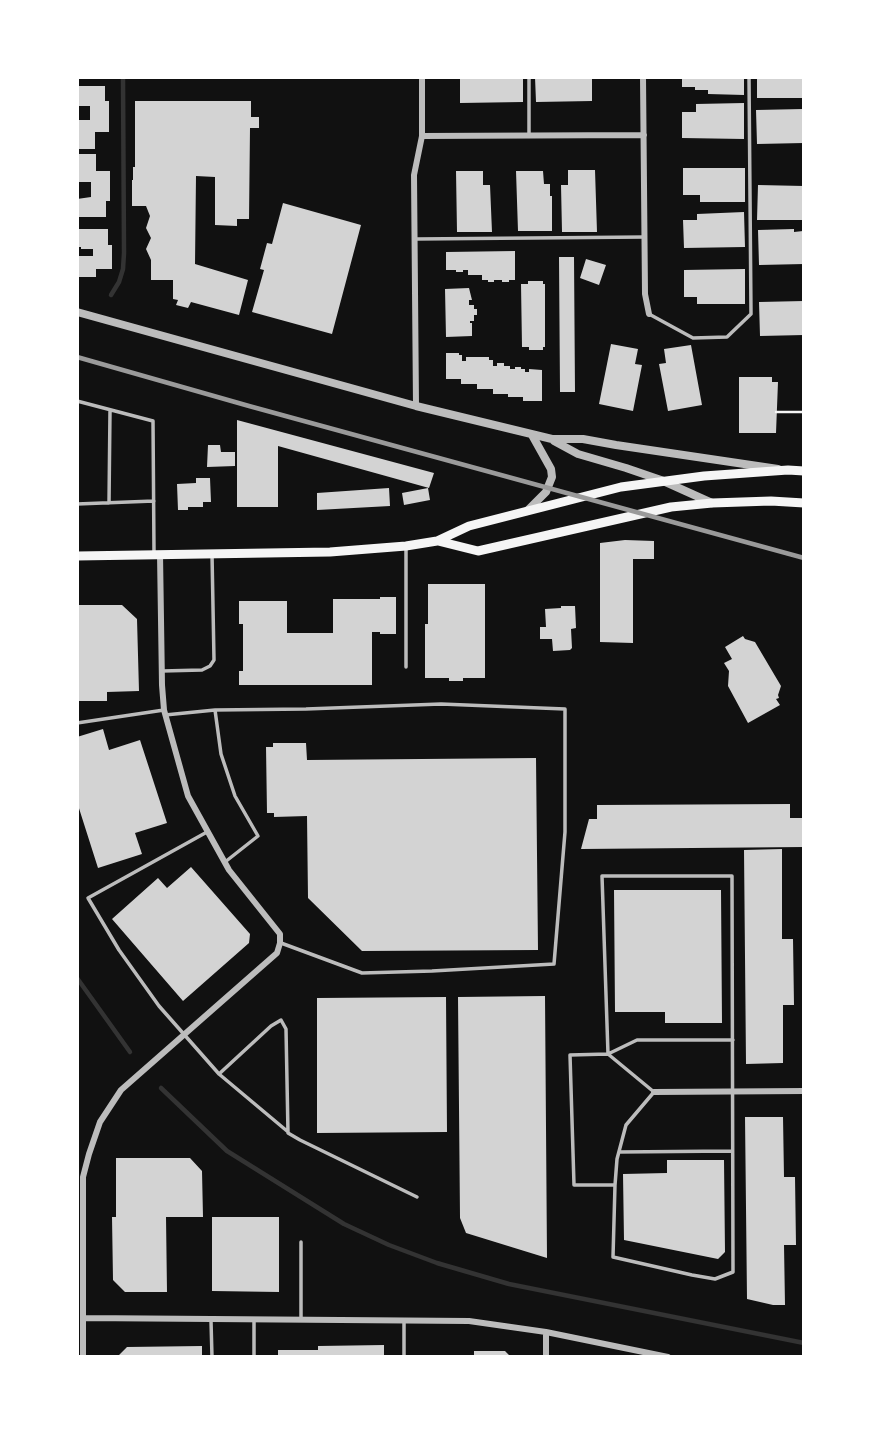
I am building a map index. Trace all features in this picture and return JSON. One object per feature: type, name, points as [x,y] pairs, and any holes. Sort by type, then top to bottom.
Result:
[{"type":"main road","points":[[77,556],[330,551],[406,546],[437,541],[469,526],[621,487],[705,475],[804,471]]},
{"type":"main road","points":[[437,541],[478,551],[671,507],[771,501],[804,503]]},
{"type":"street","points":[[416,407],[414,175],[422,136],[422,77]]},
{"type":"street","points":[[643,77],[646,294],[649,314]]},
{"type":"street","points":[[422,136],[643,135]]},
{"type":"street","points":[[77,312],[416,407],[532,435],[551,439],[583,439],[788,470]]},
{"type":"street","points":[[527,511],[546,492],[552,477],[551,469],[532,435]]},
{"type":"street","points":[[551,439],[578,454],[661,480],[712,503]]},
{"type":"street","points":[[83,1357],[80,1330],[83,1318],[83,1177],[100,1122],[121,1090],[277,953],[280,943],[280,934],[229,870],[188,796],[165,712],[157,554]]},
{"type":"street","points":[[654,1092],[804,1091]]},
{"type":"street","points":[[83,1318],[469,1321],[546,1332],[668,1357]]},
{"type":"street","points":[[546,1332],[546,1357]]},
{"type":"lane","points":[[529,77],[529,136]]},
{"type":"lane","points":[[649,314],[693,338],[727,337],[751,314],[749,77]]},
{"type":"lane","points":[[414,239],[645,237]]},
{"type":"lane","points":[[77,401],[153,421],[157,554]]},
{"type":"lane","points":[[108,503],[110,410]]},
{"type":"lane","points":[[77,504],[154,501]]},
{"type":"lane","points":[[406,546],[406,667]]},
{"type":"lane","points":[[162,671],[202,670],[214,660],[212,554]]},
{"type":"lane","points":[[77,723],[165,712],[215,710],[441,704],[565,709],[565,832],[554,964],[362,973],[280,943]]},
{"type":"lane","points":[[215,710],[221,754],[235,796],[258,836],[225,862]]},
{"type":"lane","points":[[208,832],[88,898],[118,950],[159,1006],[219,1074],[288,1133],[417,1197]]},
{"type":"lane","points":[[602,876],[732,876],[733,1272],[715,1279],[691,1276],[613,1257],[615,1185],[619,1152],[626,1125],[654,1092],[608,1054],[602,876]]},
{"type":"lane","points":[[219,1074],[281,1020],[286,1029],[288,1133]]},
{"type":"lane","points":[[615,1185],[574,1185],[570,1055],[608,1054],[637,1040],[733,1040]]},
{"type":"lane","points":[[619,1152],[732,1151]]},
{"type":"lane","points":[[301,1242],[301,1319]]},
{"type":"lane","points":[[211,1319],[212,1357]]},
{"type":"lane","points":[[254,1319],[254,1357]]},
{"type":"lane","points":[[404,1320],[404,1357]]},
{"type":"path","points":[[776,412],[803,412]]},
{"type":"building","points":[[460,77],[523,77],[523,102],[460,103]]},
{"type":"building","points":[[535,77],[592,77],[592,101],[536,102]]},
{"type":"building","points":[[682,77],[744,77],[744,95],[708,94],[708,90],[682,87]]},
{"type":"building","points":[[757,77],[804,77],[802,98],[757,98]]},
{"type":"building","points":[[77,86],[105,86],[105,101],[109,101],[109,132],[95,132],[95,149],[77,149],[77,120],[90,120],[90,106],[77,106]]},
{"type":"building","points":[[135,101],[251,101],[251,117],[259,117],[259,128],[250,128],[249,219],[237,219],[237,226],[215,225],[215,177],[196,176],[195,264],[248,280],[239,315],[191,302],[188,308],[176,305],[178,300],[173,299],[173,280],[151,280],[151,260],[146,249],[151,238],[146,228],[150,216],[146,206],[132,206]]},
{"type":"building","points":[[744,103],[744,139],[682,138],[682,112],[696,112],[696,104]]},
{"type":"building","points":[[803,109],[804,143],[757,144],[756,110]]},
{"type":"building","points":[[77,154],[96,154],[96,171],[110,171],[110,201],[106,201],[106,217],[77,217],[77,199],[91,197],[91,182],[77,182]]},
{"type":"building","points":[[683,168],[745,168],[745,202],[700,202],[700,195],[683,195]]},
{"type":"building","points":[[568,170],[595,170],[597,232],[562,232],[561,185],[568,185]]},
{"type":"building","points":[[456,171],[483,171],[483,185],[490,185],[492,232],[457,232]]},
{"type":"building","points":[[516,171],[543,171],[544,184],[550,184],[552,196],[552,231],[518,231]]},
{"type":"building","points":[[758,185],[804,186],[804,220],[757,220]]},
{"type":"building","points":[[283,203],[361,225],[332,334],[252,312],[264,270],[260,269],[267,243],[272,244]]},
{"type":"building","points":[[744,212],[745,247],[684,248],[683,220],[697,220],[697,214]]},
{"type":"building","points":[[77,229],[108,229],[108,245],[112,245],[112,269],[96,269],[96,277],[77,277],[77,256],[93,256],[93,249],[77,247]]},
{"type":"building","points":[[794,229],[794,232],[803,231],[804,264],[759,265],[758,230]]},
{"type":"building","points":[[515,251],[515,280],[509,282],[488,282],[482,280],[482,275],[468,275],[468,270],[446,270],[446,252]]},
{"type":"building","points":[[559,257],[574,257],[575,392],[560,392]]},
{"type":"building","points":[[586,259],[606,265],[599,285],[580,278]]},
{"type":"building","points":[[745,269],[745,304],[697,304],[697,297],[684,297],[684,270]]},
{"type":"building","points":[[528,281],[543,281],[545,284],[543,350],[522,347],[521,284],[528,284]]},
{"type":"building","points":[[469,288],[472,300],[469,300],[469,305],[474,305],[474,309],[477,309],[474,321],[470,321],[472,336],[446,337],[445,289]]},
{"type":"building","points":[[804,301],[804,335],[760,336],[759,302]]},
{"type":"building","points":[[611,344],[638,349],[635,364],[642,365],[633,411],[599,404]]},
{"type":"building","points":[[691,345],[702,405],[668,411],[659,364],[666,363],[664,349]]},
{"type":"building","points":[[446,353],[459,353],[462,355],[462,361],[466,361],[466,357],[489,357],[489,360],[493,360],[493,366],[504,363],[504,366],[510,366],[510,369],[521,367],[525,372],[529,372],[529,369],[542,370],[542,401],[523,401],[523,397],[493,394],[493,389],[477,389],[477,384],[461,384],[461,379],[446,379]]},
{"type":"building","points":[[739,377],[772,377],[772,382],[778,382],[776,433],[739,433]]},
{"type":"building","points":[[237,420],[434,473],[429,488],[278,446],[278,507],[237,507]]},
{"type":"building","points":[[208,445],[220,445],[221,452],[235,452],[235,466],[207,467]]},
{"type":"building","points":[[196,478],[210,478],[211,502],[203,502],[203,507],[178,510],[177,484],[196,483]]},
{"type":"building","points":[[389,488],[390,506],[317,510],[317,493]]},
{"type":"building","points":[[428,488],[430,500],[404,505],[402,493]]},
{"type":"building","points":[[654,541],[654,559],[633,559],[633,643],[600,642],[600,543]]},
{"type":"building","points":[[428,584],[485,584],[485,678],[449,681],[449,678],[425,678]]},
{"type":"building","points":[[396,597],[396,634],[372,632],[372,685],[239,685],[239,671],[243,671],[243,624],[239,624],[239,601],[287,601],[287,633],[333,633],[333,599]]},
{"type":"building","points":[[77,605],[122,605],[137,619],[139,691],[107,692],[107,701],[77,701]]},
{"type":"building","points":[[575,606],[576,628],[571,629],[570,650],[553,651],[552,639],[540,639],[540,627],[546,627],[545,609]]},
{"type":"building","points":[[743,636],[755,642],[781,686],[779,698],[776,699],[780,705],[748,723],[728,686],[729,671],[724,663],[732,659],[725,647]]},
{"type":"building","points":[[103,729],[109,750],[140,740],[167,823],[135,833],[142,854],[98,868],[77,802],[77,737]]},
{"type":"building","points":[[273,743],[306,743],[307,760],[536,758],[538,950],[362,951],[308,898],[307,816],[274,817],[274,813],[267,813],[266,747],[273,747]]},
{"type":"building","points":[[790,804],[790,818],[804,818],[804,847],[581,849],[589,819],[597,819],[597,805]]},
{"type":"building","points":[[782,849],[782,939],[793,939],[794,1005],[783,1005],[783,1063],[746,1064],[744,850]]},
{"type":"building","points":[[191,867],[250,934],[249,943],[183,1001],[112,919],[158,878],[167,888]]},
{"type":"building","points":[[614,890],[721,890],[722,1023],[665,1023],[665,1012],[615,1012]]},
{"type":"building","points":[[545,996],[547,1258],[466,1233],[460,1218],[458,997]]},
{"type":"building","points":[[446,997],[447,1132],[317,1133],[317,998]]},
{"type":"building","points":[[745,1117],[783,1117],[784,1177],[795,1177],[796,1245],[784,1245],[785,1305],[747,1299]]},
{"type":"building","points":[[116,1158],[190,1158],[202,1171],[203,1217],[166,1217],[167,1292],[125,1292],[113,1280],[112,1217],[116,1217]]},
{"type":"building","points":[[667,1160],[724,1160],[725,1252],[718,1259],[624,1240],[623,1174],[667,1173]]},
{"type":"building","points":[[212,1217],[279,1217],[279,1292],[212,1291]]},
{"type":"building","points":[[384,1345],[384,1357],[278,1357],[278,1350],[318,1350],[318,1346]]},
{"type":"building","points":[[202,1346],[202,1357],[117,1357],[127,1347]]},
{"type":"building","points":[[474,1351],[505,1351],[511,1357],[474,1357]]},
{"type":"waterway","points":[[111,295],[119,282],[124,253],[123,77]]},
{"type":"waterway","points":[[77,978],[130,1052]]},
{"type":"waterway","points":[[161,1088],[227,1151],[344,1224],[389,1245],[437,1263],[509,1284],[804,1343]]},
{"type":"railway","points":[[77,357],[804,558]]}]
